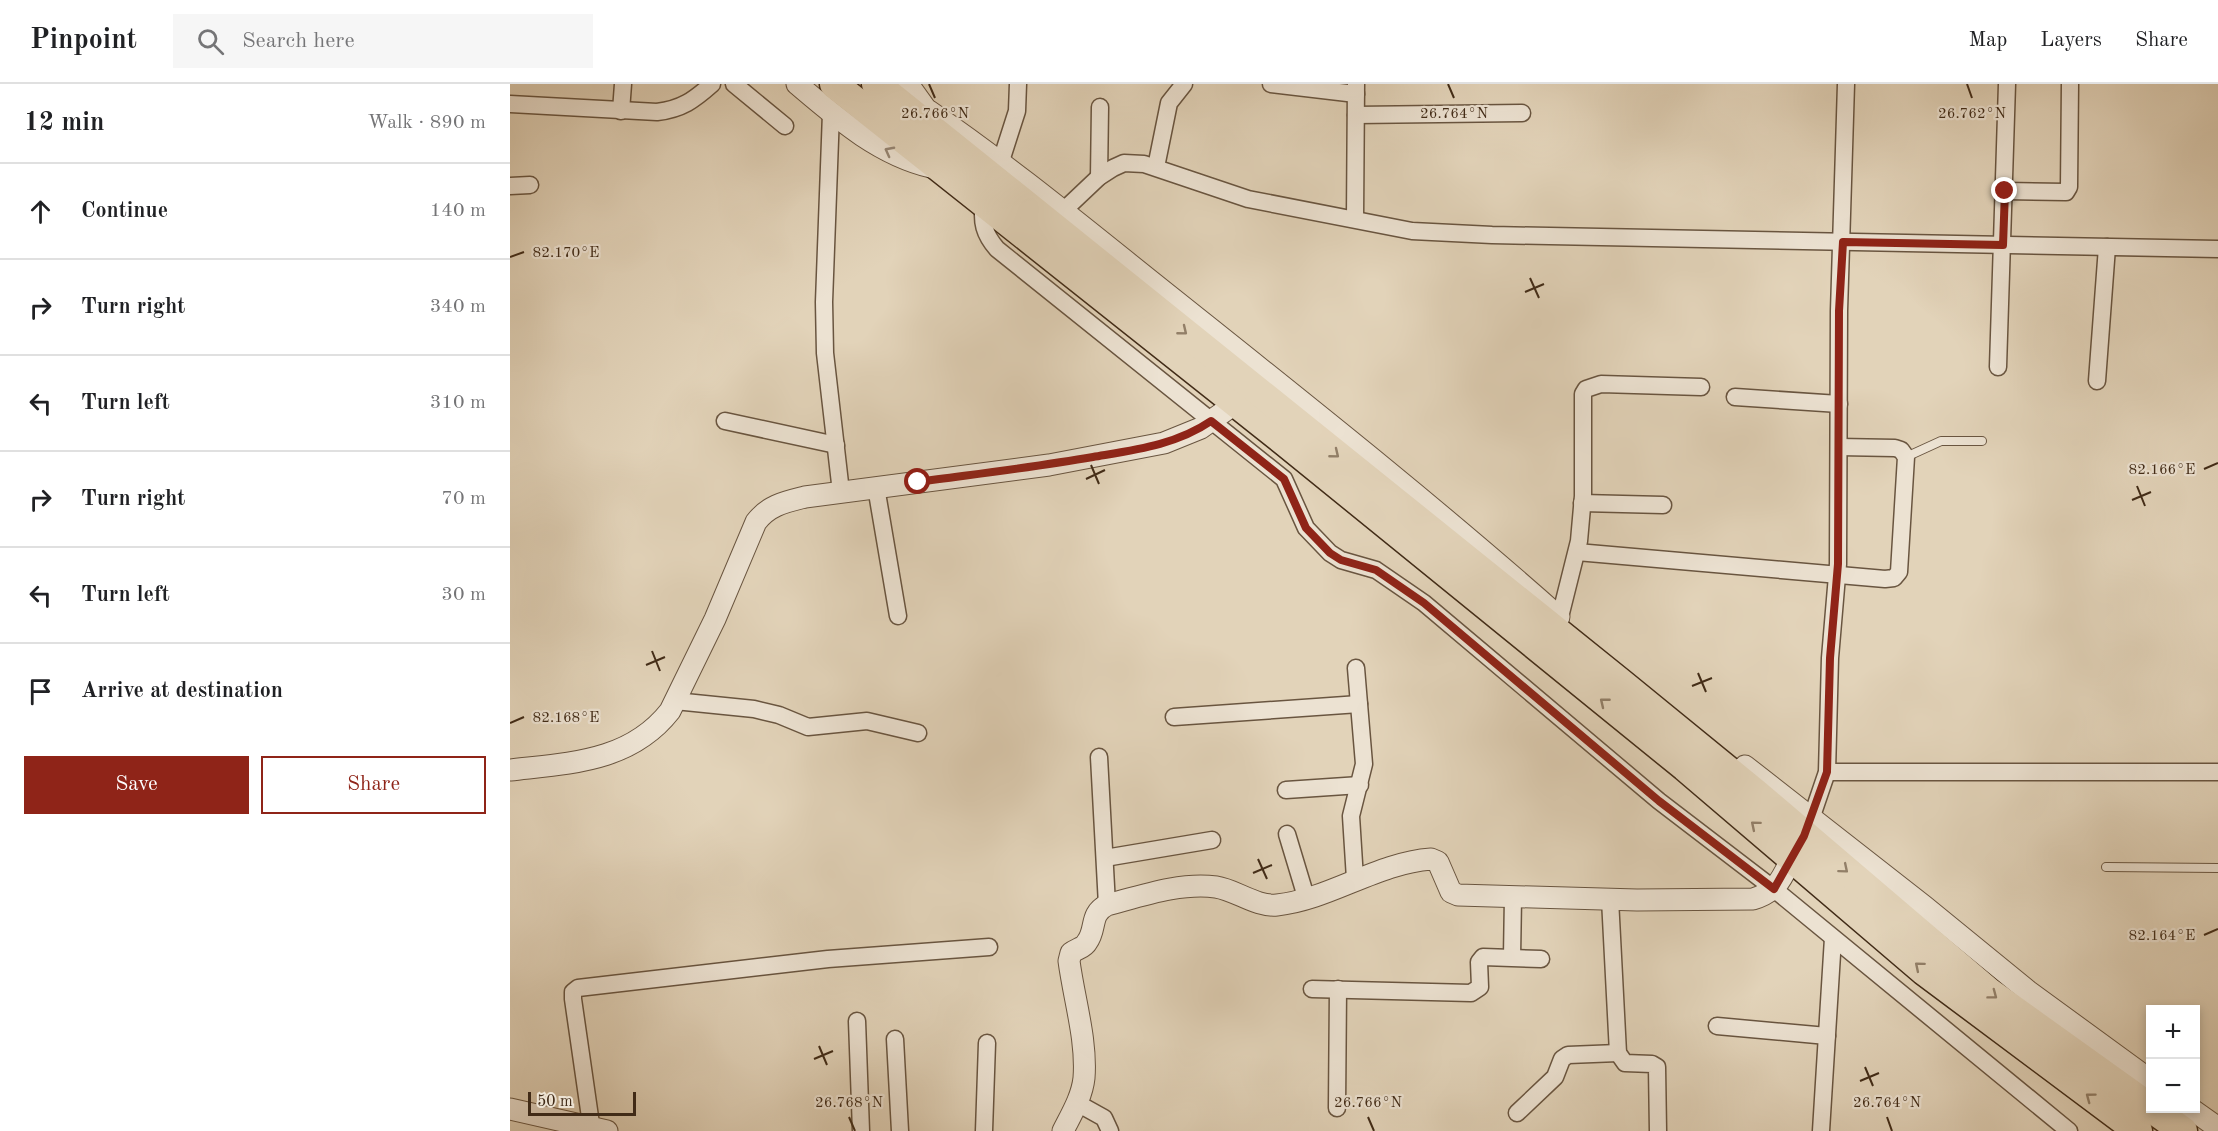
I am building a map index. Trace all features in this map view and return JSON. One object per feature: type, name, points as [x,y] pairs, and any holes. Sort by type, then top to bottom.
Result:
[{"type":"highway","points":[[834,84],[949,160],[1622,683],[1802,837],[1989,992],[2182,1131]]},
{"type":"highway","points":[[876,84],[949,160],[984,203],[1236,403],[1802,837],[1924,971],[2138,1131]]},
{"type":"street","points":[[621,111],[623,84]]},
{"type":"street","points":[[510,104],[657,112],[678,109],[690,103],[712,84]]},
{"type":"street","points":[[734,84],[785,126]]},
{"type":"street","points":[[797,84],[867,139],[894,154],[918,165],[949,160],[926,109],[908,84]]},
{"type":"street","points":[[1002,161],[1014,126],[1018,84]]},
{"type":"street","points":[[1156,166],[1169,103],[1184,84]]},
{"type":"street","points":[[1271,84],[1356,89],[1355,218]]},
{"type":"street","points":[[1063,1131],[1077,1104],[1084,1079],[1083,1046],[1069,961],[1071,953],[1085,946],[1089,939],[1094,916],[1107,905],[1198,886],[1217,887],[1263,904],[1276,905],[1411,862],[1431,859],[1438,861],[1451,892],[1513,897],[1753,899],[1769,894],[1774,889],[1802,837],[1827,772],[1830,658],[1837,574],[1846,84]]},
{"type":"street","points":[[1998,367],[2007,84]]},
{"type":"street","points":[[2005,191],[2057,194],[2066,192],[2069,187],[2070,84]]},
{"type":"street","points":[[1099,177],[1100,107]]},
{"type":"street","points":[[926,109],[1002,161],[1062,212],[1476,543],[1802,837],[1924,906],[2028,991],[2146,1076]]},
{"type":"street","points":[[1356,114],[1522,112]]},
{"type":"street","points":[[831,113],[824,302],[825,353],[841,492]]},
{"type":"street","points":[[1062,212],[1099,177],[1124,164],[1156,166],[1248,199],[1355,218],[1412,231],[2218,249]]},
{"type":"street","points":[[510,186],[530,184]]},
{"type":"street","points":[[984,203],[982,224],[987,238],[997,249],[1284,479],[1306,528],[1330,553],[1341,560],[1376,570],[1424,603],[1659,801],[1774,889],[2069,1131]]},
{"type":"street","points":[[2097,381],[2107,247]]},
{"type":"street","points":[[1560,617],[1577,552],[1582,502],[1582,403],[1586,389],[1601,384],[1701,387]]},
{"type":"street","points":[[1735,397],[1839,404]]},
{"type":"street","points":[[510,770],[569,764],[609,754],[644,738],[660,724],[675,701],[763,513],[777,504],[841,492],[1049,465],[1144,448],[1184,436],[1211,421],[1236,403]]},
{"type":"street","points":[[725,421],[836,445]]},
{"type":"street","points":[[1577,552],[1894,578],[1899,572],[1906,457],[1901,450],[1895,448],[1839,447]]},
{"type":"street","points":[[876,487],[898,616]]},
{"type":"street","points":[[1582,502],[1663,505]]},
{"type":"street","points":[[1355,879],[1351,816],[1364,764],[1356,668]]},
{"type":"street","points":[[675,701],[754,709],[779,715],[808,727],[867,721],[918,732]]},
{"type":"street","points":[[1174,717],[1359,705]]},
{"type":"street","points":[[1099,757],[1107,905]]},
{"type":"street","points":[[1827,772],[2218,772]]},
{"type":"street","points":[[1286,790],[1360,785]]},
{"type":"street","points":[[1287,834],[1306,897]]},
{"type":"street","points":[[1105,858],[1212,840]]},
{"type":"street","points":[[1512,957],[1513,897]]},
{"type":"street","points":[[1610,899],[1618,1053],[1625,1063],[1652,1064],[1657,1067],[1658,1131]]},
{"type":"street","points":[[1821,1131],[1833,938]]},
{"type":"street","points":[[510,1109],[597,1130],[573,999],[573,992],[578,988],[828,959],[989,947]]},
{"type":"street","points":[[1312,989],[1471,993],[1480,987],[1479,962],[1483,957],[1541,959]]},
{"type":"street","points":[[1336,1108],[1338,989]]},
{"type":"street","points":[[856,1022],[861,1131]]},
{"type":"street","points":[[1717,1026],[1827,1036]]},
{"type":"street","points":[[895,1039],[900,1131]]},
{"type":"street","points":[[984,1131],[987,1044]]},
{"type":"street","points":[[1517,1113],[1555,1077],[1562,1059],[1568,1055],[1618,1053]]},
{"type":"street","points":[[1077,1104],[1104,1118],[1110,1131]]},
{"type":"street","points":[[2197,1113],[2218,1128]]},
{"type":"lane","points":[[1906,457],[1941,441],[1982,441]]},
{"type":"lane","points":[[2106,867],[2218,868]]},
{"type":"route","points":[[918,482],[1049,465],[1144,448],[1184,436],[1211,421],[1284,479],[1292,492],[1306,528],[1314,539],[1330,553],[1341,560],[1376,570],[1424,603],[1659,801],[1774,889],[1780,883],[1804,836],[1827,772],[1830,658],[1838,564],[1839,311],[1843,242],[2003,245],[2005,191]]}]
